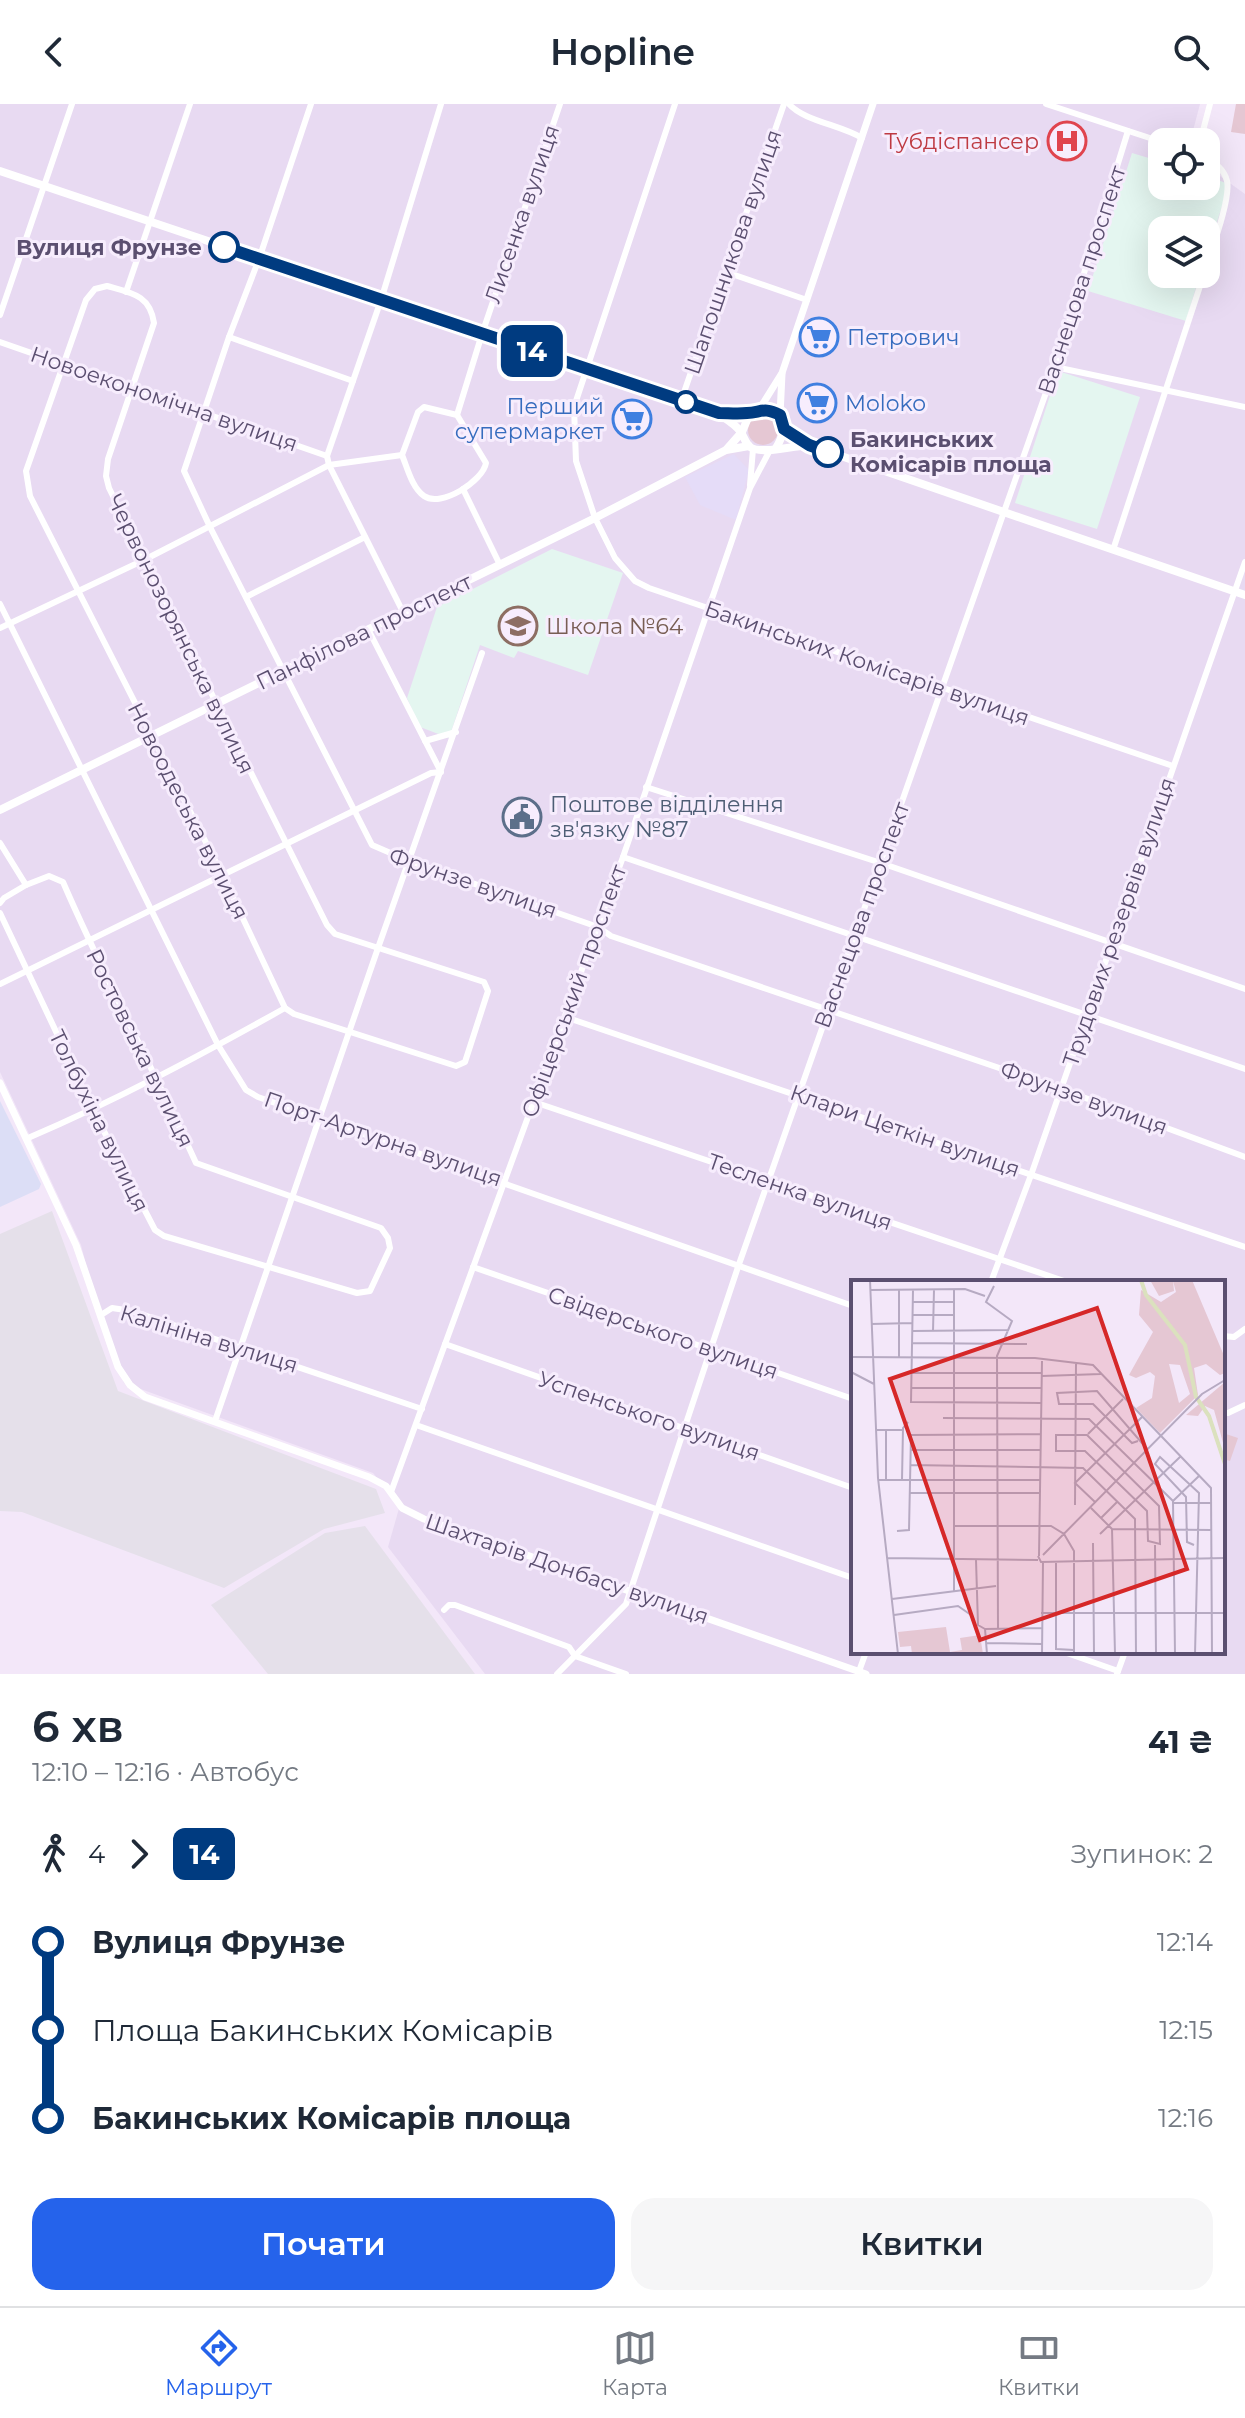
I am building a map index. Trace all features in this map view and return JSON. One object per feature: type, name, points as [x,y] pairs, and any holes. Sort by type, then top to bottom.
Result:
[{"type":"main road","points":[[0,171],[719,413],[770,410],[780,415],[784,429],[782,439],[773,449]]},
{"type":"main road","points":[[742,432],[755,412]]},
{"type":"main road","points":[[719,413],[742,432],[751,448],[761,452],[809,445]]},
{"type":"main road","points":[[784,429],[809,445],[1245,595]]},
{"type":"main road","name":"Панфілова проспект","points":[[0,810],[595,518],[726,450],[742,432]]},
{"type":"main road","name":"Панфілова проспект","points":[[726,450],[751,448]]},
{"type":"street","points":[[0,315],[72,104]]},
{"type":"street","points":[[126,292],[190,104]]},
{"type":"street","name":"Фрунзе вулиця","points":[[311,104],[184,471],[372,845],[409,861],[598,927],[611,936],[1061,1089],[1245,1157]]},
{"type":"street","points":[[403,612],[327,456],[381,300],[441,104]]},
{"type":"street","name":"Лисенка вулиця","points":[[457,415],[560,104]]},
{"type":"street","name":"Бакинських Комісарів вулиця","points":[[675,104],[574,407],[576,461],[595,518],[615,558],[635,581],[649,588],[1173,766]]},
{"type":"street","points":[[786,104],[797,112],[862,138]]},
{"type":"street","name":"Шапошникова вулиця","points":[[681,401],[786,104]]},
{"type":"street","points":[[755,412],[782,373],[873,104]]},
{"type":"street","points":[[1046,104],[1148,137]]},
{"type":"street","points":[[1204,128],[1210,104]]},
{"type":"street","name":"Васнецова проспект","points":[[557,1674],[626,1604],[738,1267],[1055,367],[1128,131]]},
{"type":"street","points":[[1220,169],[1226,178],[1228,191],[1220,219]]},
{"type":"street","points":[[726,272],[807,300]]},
{"type":"street","name":"Новоодеська вулиця","points":[[126,292],[107,286],[95,289],[86,300],[26,471],[26,482],[30,496],[223,876],[285,1008]]},
{"type":"street","points":[[1113,550],[1200,288]]},
{"type":"street","name":"Червонозорянська вулиця","points":[[126,292],[144,299],[152,307],[154,323],[108,459],[106,476],[109,488],[327,925],[335,934],[378,948]]},
{"type":"street","points":[[229,337],[353,381]]},
{"type":"street","name":"Новоекономічна вулиця","points":[[0,342],[327,456]]},
{"type":"street","points":[[1055,367],[1245,407]]},
{"type":"street","points":[[780,415],[782,373]]},
{"type":"street","points":[[429,407],[457,415],[486,463],[481,475],[463,489],[439,500],[424,496],[417,489],[402,455],[420,410],[429,407]]},
{"type":"street","points":[[750,488],[751,448]]},
{"type":"street","points":[[750,488],[773,449]]},
{"type":"street","points":[[0,628],[144,560],[329,465],[402,455]]},
{"type":"street","name":"Офіцерський проспект","points":[[391,1492],[598,927],[750,488]]},
{"type":"street","points":[[463,489],[500,565]]},
{"type":"street","points":[[246,597],[365,537]]},
{"type":"street","name":"Трудових резервів вулиця","points":[[992,1280],[1245,562]]},
{"type":"street","name":"Порт-Артурна вулиця","points":[[0,604],[218,1045],[246,1090],[258,1097],[851,1305]]},
{"type":"street","points":[[368,629],[441,772]]},
{"type":"street","points":[[215,1421],[482,653]]},
{"type":"street","points":[[425,741],[456,732]]},
{"type":"street","points":[[0,984],[286,846],[353,810],[431,773],[441,772]]},
{"type":"street","points":[[646,787],[881,863],[1245,989]]},
{"type":"street","points":[[0,843],[26,885],[0,903]]},
{"type":"street","points":[[623,857],[1245,1069]]},
{"type":"street","name":"Ростовська вулиця","points":[[26,885],[49,876],[63,882],[88,941],[158,1078],[196,1163],[381,1228],[390,1248],[382,1268]]},
{"type":"street","name":"Толбухіна вулиця","points":[[0,913],[93,1110],[155,1230],[164,1236],[269,1269],[357,1293],[370,1291],[382,1268]]},
{"type":"street","points":[[28,1138],[158,1078],[285,1008],[294,1014],[456,1066],[465,1062],[488,991],[484,982],[378,948]]},
{"type":"street","name":"Клари Цеткін вулиця","points":[[565,1017],[1245,1247]]},
{"type":"street","name":"Калініна вулиця","points":[[0,1083],[76,1245],[101,1315],[120,1308],[422,1409]]},
{"type":"street","name":"Тесленка вулиця","points":[[534,1102],[1061,1280]]},
{"type":"street","name":"Свідерського вулиця","points":[[473,1267],[851,1398]]},
{"type":"street","name":"Шахтарів Донбасу вулиця","points":[[101,1315],[118,1367],[130,1385],[145,1397],[369,1477],[386,1486],[402,1508],[412,1514],[861,1673]]},
{"type":"street","points":[[1225,1336],[1234,1337],[1245,1329]]},
{"type":"street","name":"Успенського вулиця","points":[[445,1344],[851,1487]]},
{"type":"street","points":[[1228,1413],[1245,1405]]},
{"type":"street","points":[[416,1425],[851,1577]]},
{"type":"street","points":[[444,1610],[449,1605],[455,1605],[569,1647],[575,1656],[626,1674]]},
{"type":"street","points":[[1069,1654],[1118,1673],[1124,1654]]},
{"type":"shaded area","points":[[0,104],[1200,104],[1194,128],[1148,128],[1148,200],[1220,200],[1220,176],[1245,194],[1245,1674],[485,1674],[388,1547],[400,1505],[373,1473],[124,1383],[97,1307],[81,1245],[0,1072]]},
{"type":"shaded area","points":[[1236,104],[1245,104],[1245,134],[1231,132]]},
{"type":"shaded area","points":[[1132,153],[1148,158],[1148,200],[1220,200],[1220,181],[1229,184],[1219,216],[1148,216],[1148,288],[1196,288],[1186,321],[1088,291]]},
{"type":"shaded area","points":[[1058,371],[1140,397],[1097,529],[1015,503]]},
{"type":"shaded area","points":[[763,415],[774,419],[778,430],[774,441],[763,445],[752,441],[748,430],[752,419]]},
{"type":"shaded area","points":[[734,454],[749,470],[736,520],[700,505],[685,477]]},
{"type":"shaded area","name":"Школа №64","points":[[552,549],[623,573],[588,675],[518,651],[514,658],[480,645],[449,738],[420,727],[407,698],[437,607]]},
{"type":"shaded area","points":[[0,1101],[41,1184],[39,1189],[0,1207]]},
{"type":"shaded area","points":[[52,1211],[118,1391],[376,1489],[385,1513],[324,1529],[224,1588],[22,1512],[0,1511],[0,1234]]},
{"type":"shaded area","points":[[1225,1434],[1238,1438],[1230,1461],[1225,1460]]},
{"type":"shaded area","points":[[365,1526],[475,1674],[268,1674],[211,1605],[325,1533]]},
{"type":"bus line","name":"14","points":[[224,247],[719,413],[770,410],[780,415],[784,429],[809,445],[828,452]]},
{"type":"place","name":"Тубдіспансер","points":[[1067,141]]},
{"type":"place","name":"Вулиця Фрунзе","points":[[224,247]]},
{"type":"place","name":"Петрович","points":[[819,337]]},
{"type":"place","name":"Moloko","points":[[817,403]]},
{"type":"place","name":"Перший супермаркет","points":[[632,419]]},
{"type":"place","name":"Бакинських Комісарів площа","points":[[828,452]]},
{"type":"place","name":"Школа №64","points":[[518,626]]},
{"type":"place","name":"Поштове відділення зв'язку №87","points":[[522,817]]}]
